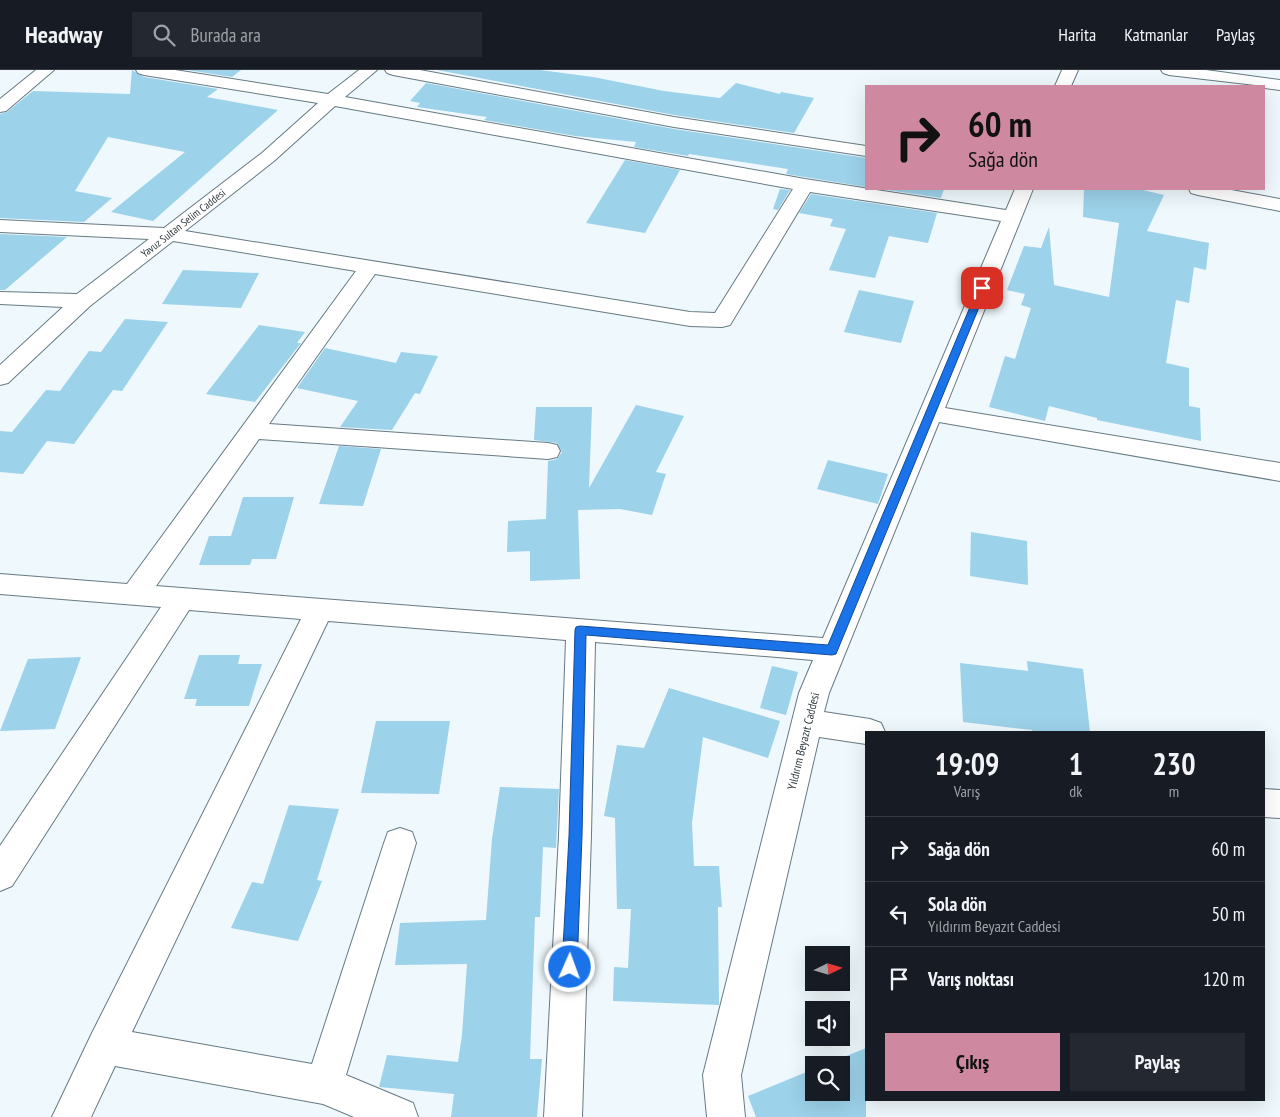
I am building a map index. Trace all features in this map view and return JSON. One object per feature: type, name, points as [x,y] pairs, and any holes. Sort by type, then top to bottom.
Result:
[{"type":"street","points":[[0,108],[46,70]]},
{"type":"street","points":[[144,70],[331,100],[805,185],[1012,217]]},
{"type":"street","name":"Yavuz Sultan Selim Caddesi","points":[[0,378],[82,301],[268,157],[331,100],[369,70]]},
{"type":"street","points":[[393,70],[674,122],[865,151]]},
{"type":"street","points":[[1064,85],[1070,70]]},
{"type":"street","points":[[1169,70],[1280,85]]},
{"type":"street","points":[[0,226],[169,234],[690,319],[722,320],[805,185]]},
{"type":"street","name":"Yıldırım Beyazıt Caddesi","points":[[726,1117],[722,1075],[814,693],[1024,190]]},
{"type":"street","points":[[1203,190],[1280,205]]},
{"type":"street","points":[[135,594],[370,266]]},
{"type":"street","points":[[0,298],[82,301]]},
{"type":"street","points":[[930,414],[1280,472]]},
{"type":"street","points":[[253,431],[548,451]]},
{"type":"street","points":[[0,584],[832,650]]},
{"type":"street","points":[[0,874],[182,598]]},
{"type":"street","points":[[71,1117],[320,609]]},
{"type":"street","points":[[563,1117],[576,836],[580,630]]},
{"type":"street","points":[[807,722],[865,731]]},
{"type":"street","points":[[1265,803],[1280,804]]},
{"type":"street","points":[[324,1086],[400,843]]},
{"type":"street","points":[[105,1046],[324,1086],[399,1117]]},
{"type":"building","points":[[132,70],[144,77],[218,89],[207,97],[278,110],[153,221],[111,212],[185,152],[108,137],[75,191],[112,198],[84,222],[0,218],[0,114],[7,112],[33,91],[130,94]]},
{"type":"building","points":[[187,70],[241,70],[232,77]]},
{"type":"building","points":[[437,70],[540,70],[593,77],[664,91],[720,98],[736,83],[780,94],[781,92],[814,98],[794,133],[674,115]]},
{"type":"building","points":[[426,83],[674,129],[865,158],[865,187],[786,174],[788,169],[634,147],[636,142],[575,136],[484,120],[487,117],[417,107],[420,103],[410,101]]},
{"type":"building","points":[[625,160],[680,170],[645,233],[586,223]]},
{"type":"building","points":[[780,189],[790,190],[778,210],[773,209]]},
{"type":"building","points":[[888,190],[944,190],[941,198]]},
{"type":"building","points":[[1084,190],[1143,190],[1164,195],[1147,231],[1209,243],[1206,270],[1194,267],[1189,303],[1176,300],[1166,363],[1189,368],[1189,406],[1200,408],[1201,441],[1097,420],[1097,418],[1049,406],[1045,421],[989,407],[1005,356],[1015,359],[1031,308],[1021,305],[1025,294],[1007,290],[1024,246],[1041,248],[1049,227],[1054,285],[1109,297],[1119,223],[1083,217]]},
{"type":"building","points":[[811,194],[937,213],[928,243],[889,236],[875,278],[829,270],[846,229],[830,226],[833,219],[799,213]]},
{"type":"building","points":[[0,234],[67,237],[5,290],[0,290]]},
{"type":"building","points":[[183,270],[259,273],[241,308],[162,304]]},
{"type":"building","points":[[859,290],[914,301],[901,343],[844,332]]},
{"type":"building","points":[[125,319],[168,322],[122,391],[113,390],[74,444],[47,441],[23,474],[0,472],[0,431],[12,432],[46,390],[60,391],[89,351],[101,352]]},
{"type":"building","points":[[259,325],[305,332],[297,343],[301,343],[255,402],[206,394]]},
{"type":"building","points":[[325,348],[396,363],[401,352],[438,356],[420,394],[415,393],[392,430],[340,427],[358,401],[297,388]]},
{"type":"building","points":[[636,405],[684,416],[656,472],[666,474],[652,515],[620,509],[578,510],[580,579],[530,581],[530,551],[507,552],[508,521],[546,519],[548,461],[557,459],[562,452],[557,443],[534,440],[536,407],[592,407],[589,488]]},
{"type":"building","points":[[339,446],[381,449],[363,506],[319,504]]},
{"type":"building","points":[[828,460],[888,474],[878,504],[817,489]]},
{"type":"building","points":[[243,497],[294,497],[276,559],[252,559],[250,565],[199,565],[209,536],[231,536]]},
{"type":"building","points":[[971,532],[1027,541],[1028,585],[970,576]]},
{"type":"building","points":[[199,655],[240,655],[238,664],[262,664],[249,706],[195,706],[197,699],[184,699]]},
{"type":"building","points":[[81,657],[55,729],[0,731],[28,659]]},
{"type":"building","points":[[1027,661],[1083,669],[1090,731],[1032,731],[963,722],[960,663],[1028,671]]},
{"type":"building","points":[[772,666],[798,672],[786,715],[760,708]]},
{"type":"building","points":[[669,688],[780,721],[768,758],[703,737],[692,823],[694,866],[719,866],[722,907],[718,907],[719,1005],[613,1001],[614,967],[628,968],[631,909],[617,909],[615,818],[604,816],[617,745],[644,748]]},
{"type":"building","points":[[376,721],[450,721],[439,794],[361,793]]},
{"type":"building","points":[[500,787],[559,789],[556,848],[543,847],[540,917],[535,917],[530,1059],[542,1059],[537,1117],[451,1117],[454,1094],[379,1087],[387,1055],[458,1062],[462,1035],[467,964],[395,965],[400,923],[486,920],[492,839]]},
{"type":"building","points":[[289,805],[339,809],[317,880],[322,881],[298,941],[231,928],[252,882],[263,884]]},
{"type":"building","points":[[865,1048],[866,1117],[756,1117],[748,1096],[805,1073],[805,1101],[850,1101],[850,1056],[846,1056]]},
{"type":"route","points":[[570,967],[576,836],[580,630],[832,650],[982,288]]}]
